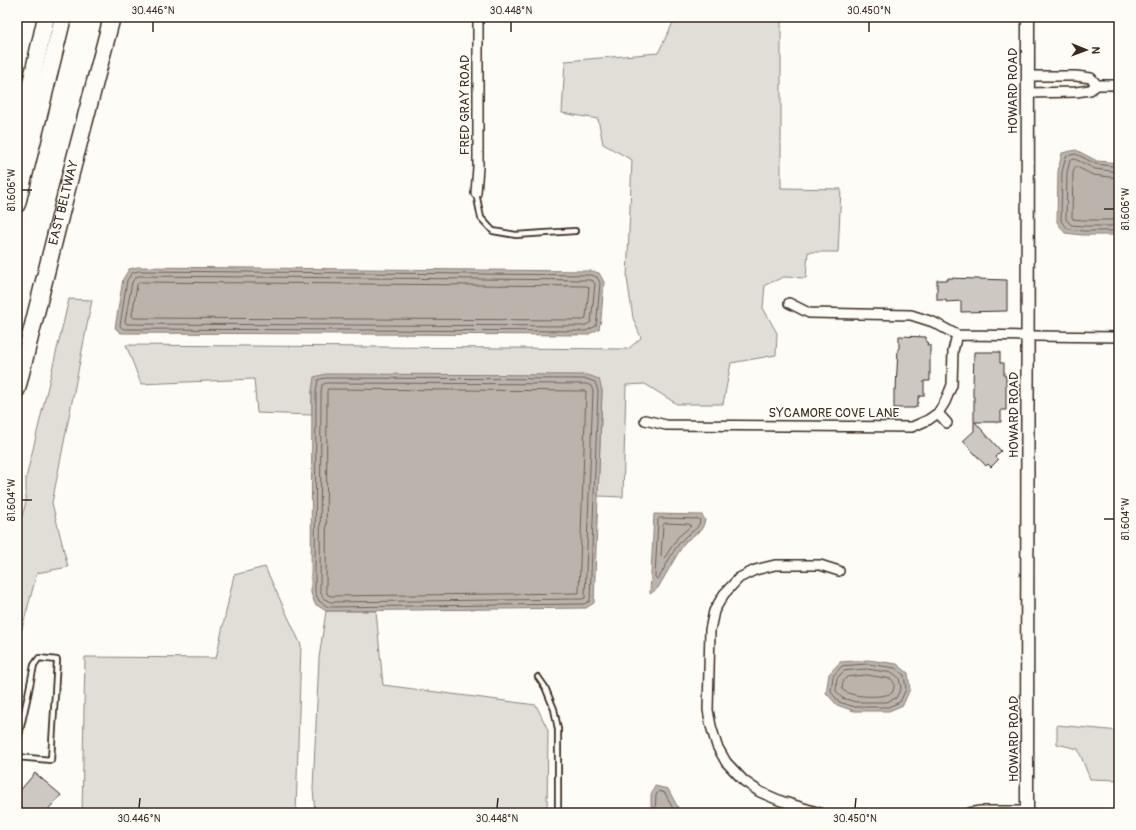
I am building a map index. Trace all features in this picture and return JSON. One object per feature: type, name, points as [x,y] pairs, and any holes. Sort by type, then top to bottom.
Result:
[{"type":"highway","points":[[17,144],[46,17]]},
{"type":"highway","points":[[17,204],[63,17]]},
{"type":"highway","name":"EAST BELTWAY","points":[[17,389],[112,17]]},
{"type":"street","name":"FRED GRAY ROAD","points":[[476,193],[478,167],[478,17]]},
{"type":"street","name":"HOWARD ROAD","points":[[1027,812],[1028,17]]},
{"type":"street","points":[[1027,76],[1076,76],[1091,78],[1097,85]]},
{"type":"street","points":[[1027,93],[1076,92],[1090,90],[1097,85],[1119,85]]},
{"type":"street","points":[[790,303],[809,313],[911,315],[933,322],[957,335],[1119,337]]},
{"type":"street","points":[[947,422],[938,413],[945,402],[952,385],[953,351],[957,335]]},
{"type":"street","name":"SYCAMORE COVE LANE","points":[[646,420],[666,425],[912,427],[928,420],[938,413]]},
{"type":"street","points":[[820,813],[782,801],[760,792],[744,781],[726,762],[715,739],[708,710],[710,630],[714,611],[724,594],[739,578],[755,570],[775,564],[820,565],[839,571]]},
{"type":"street","points":[[969,813],[980,811],[1027,812]]},
{"type":"lane","points":[[476,193],[481,218],[493,231],[516,235],[575,231]]},
{"type":"lane","points":[[17,744],[34,665],[40,658],[57,660],[51,760],[17,758]]},
{"type":"lane","points":[[538,677],[545,687],[554,709],[558,729],[558,813]]},
{"type":"shaded area","points":[[676,17],[781,17],[781,188],[841,189],[838,252],[808,252],[806,278],[784,277],[765,285],[763,308],[777,333],[776,355],[731,363],[723,404],[677,404],[645,384],[626,385],[623,497],[598,496],[602,390],[312,391],[312,415],[257,413],[254,379],[141,384],[126,345],[628,349],[641,338],[633,318],[627,278],[632,160],[603,144],[598,119],[562,113],[565,61],[658,53]]},
{"type":"shaded area","points":[[69,299],[92,300],[52,503],[68,567],[37,573],[17,647],[17,534],[26,502],[26,478]]},
{"type":"shaded area","points":[[265,567],[301,645],[296,813],[82,813],[85,657],[216,658],[234,575]]},
{"type":"shaded area","points":[[326,611],[376,611],[383,685],[536,705],[548,730],[547,813],[315,813],[313,789],[319,658]]},
{"type":"shaded area","points":[[1057,725],[1119,731],[1119,780],[1090,779],[1078,749],[1057,744]]},
{"type":"water","points":[[1076,150],[1097,161],[1119,163],[1119,235],[1082,235],[1065,233],[1057,222],[1058,171],[1062,153]]},
{"type":"water","points":[[138,267],[591,271],[599,273],[604,282],[599,329],[587,335],[121,333],[115,328],[123,279],[129,269]]},
{"type":"water","points":[[326,374],[588,375],[599,379],[602,390],[594,603],[586,608],[326,611],[315,604],[311,593],[312,391],[314,377]]},
{"type":"water","points":[[654,514],[702,515],[705,520],[702,529],[685,542],[658,588],[650,594]]},
{"type":"water","points":[[868,660],[897,664],[908,673],[910,689],[903,705],[889,711],[854,711],[837,705],[826,693],[829,674],[840,662]]},
{"type":"water","points":[[655,786],[668,789],[681,813],[651,813],[651,794]]},
{"type":"building","points":[[948,278],[1007,280],[1007,311],[961,312],[961,301],[946,302],[946,300],[937,300],[937,280],[948,280]]},
{"type":"building","points":[[899,336],[926,337],[926,342],[928,342],[927,345],[930,345],[930,381],[924,381],[924,396],[919,396],[917,407],[915,408],[894,408],[894,389],[896,389]]},
{"type":"building","points":[[974,352],[1000,352],[1000,363],[1004,363],[1004,376],[1006,376],[1006,410],[1001,410],[1001,422],[975,422],[1001,451],[995,457],[998,460],[991,467],[988,464],[986,466],[963,441],[974,431]]},
{"type":"building","points":[[35,773],[61,795],[45,813],[28,813],[17,804],[17,794]]}]
